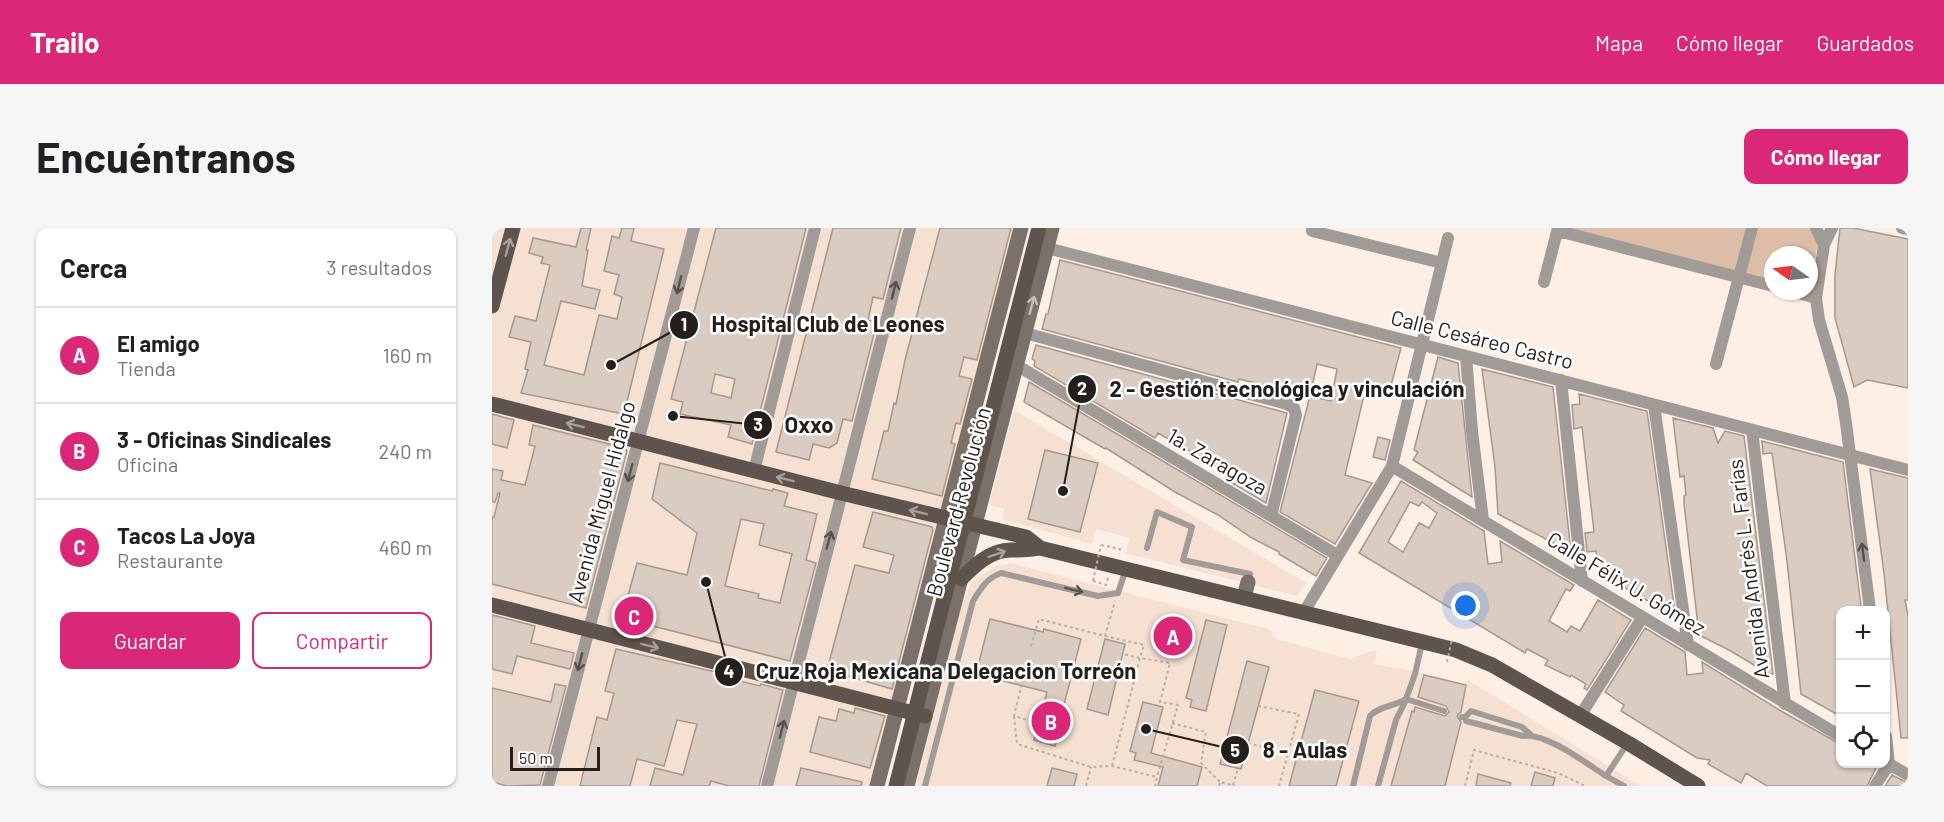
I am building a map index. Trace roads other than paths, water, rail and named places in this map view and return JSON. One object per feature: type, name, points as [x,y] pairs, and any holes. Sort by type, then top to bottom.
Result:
[{"type":"main road","points":[[492,306],[513,228]]},
{"type":"main road","points":[[877,786],[1021,228]]},
{"type":"main road","name":"Boulevard Revolución","points":[[888,786],[1029,228]]},
{"type":"main road","name":"Boulevard Revolución","points":[[896,786],[1039,228]]},
{"type":"main road","name":"Boulevard Revolución","points":[[907,786],[1052,228]]},
{"type":"main road","points":[[492,404],[1026,537],[1040,548]]},
{"type":"main road","points":[[972,416],[973,420],[983,426],[1001,424]]},
{"type":"main road","points":[[961,579],[975,565],[1001,551],[1040,548],[1456,650],[1492,665],[1698,786]]},
{"type":"main road","points":[[1244,597],[1248,582]]},
{"type":"main road","points":[[492,605],[925,716]]},
{"type":"street","name":"Avenida Miguel Hidalgo","points":[[548,786],[694,228]]},
{"type":"street","points":[[754,471],[815,228]]},
{"type":"street","points":[[767,786],[910,228]]},
{"type":"street","points":[[1716,364],[1752,228]]},
{"type":"street","points":[[1816,228],[1824,245]]},
{"type":"street","points":[[1818,284],[1824,245],[1832,228]]},
{"type":"street","points":[[1902,228],[1908,230]]},
{"type":"street","points":[[1544,282],[1558,230],[1764,284]]},
{"type":"street","points":[[1312,231],[1442,263]]},
{"type":"street","points":[[1304,612],[1392,466],[1448,238]]},
{"type":"street","name":"Calle Cesáreo Castro","points":[[1047,248],[1908,470]]},
{"type":"street","points":[[1816,300],[1821,330],[1842,397],[1869,606]]},
{"type":"street","points":[[1025,333],[1287,404],[1294,408],[1296,415],[1271,516]]},
{"type":"street","points":[[1466,356],[1483,520]]},
{"type":"street","name":"1a. Zaragoza","points":[[1017,365],[1337,555]]},
{"type":"street","points":[[1561,380],[1582,581]]},
{"type":"street","points":[[1654,405],[1688,645]]},
{"type":"street","name":"Avenida Andrés L. Farías","points":[[1752,430],[1785,704]]},
{"type":"street","name":"Calle Félix U. Gómez","points":[[1392,466],[1836,734]]},
{"type":"street","points":[[1580,716],[1642,618]]},
{"type":"street","points":[[1890,765],[1908,775]]},
{"type":"street","points":[[1875,786],[1884,768]]},
{"type":"lane","points":[[1147,548],[1157,512],[1192,527],[1183,560],[1250,574],[1248,582]]},
{"type":"lane","points":[[925,786],[973,601],[981,587],[991,577],[1001,573],[1098,596],[1118,593],[1126,569]]},
{"type":"lane","points":[[1378,786],[1396,720],[1415,674],[1422,641]]},
{"type":"lane","points":[[1353,786],[1370,716],[1374,712],[1406,699],[1444,711]]},
{"type":"lane","points":[[1464,717],[1466,721],[1523,736],[1531,735],[1557,746],[1624,786]]},
{"type":"lane","points":[[1606,776],[1628,743]]},
{"type":"place","name":"Hospital Club de Leones","points":[[611,365]]},
{"type":"place","name":"Oxxo","points":[[673,416]]},
{"type":"place","name":"2 - Gestión tecnológica y vinculación","points":[[1063,491]]},
{"type":"place","name":"Cruz Roja Mexicana Delegacion Torreón","points":[[706,582]]},
{"type":"place","name":"Tacos La Joya","points":[[634,616]]},
{"type":"place","name":"El amigo","points":[[1173,636]]},
{"type":"place","name":"3 - Oficinas Sindicales","points":[[1051,721]]},
{"type":"place","name":"8 - Aulas","points":[[1146,729]]}]
